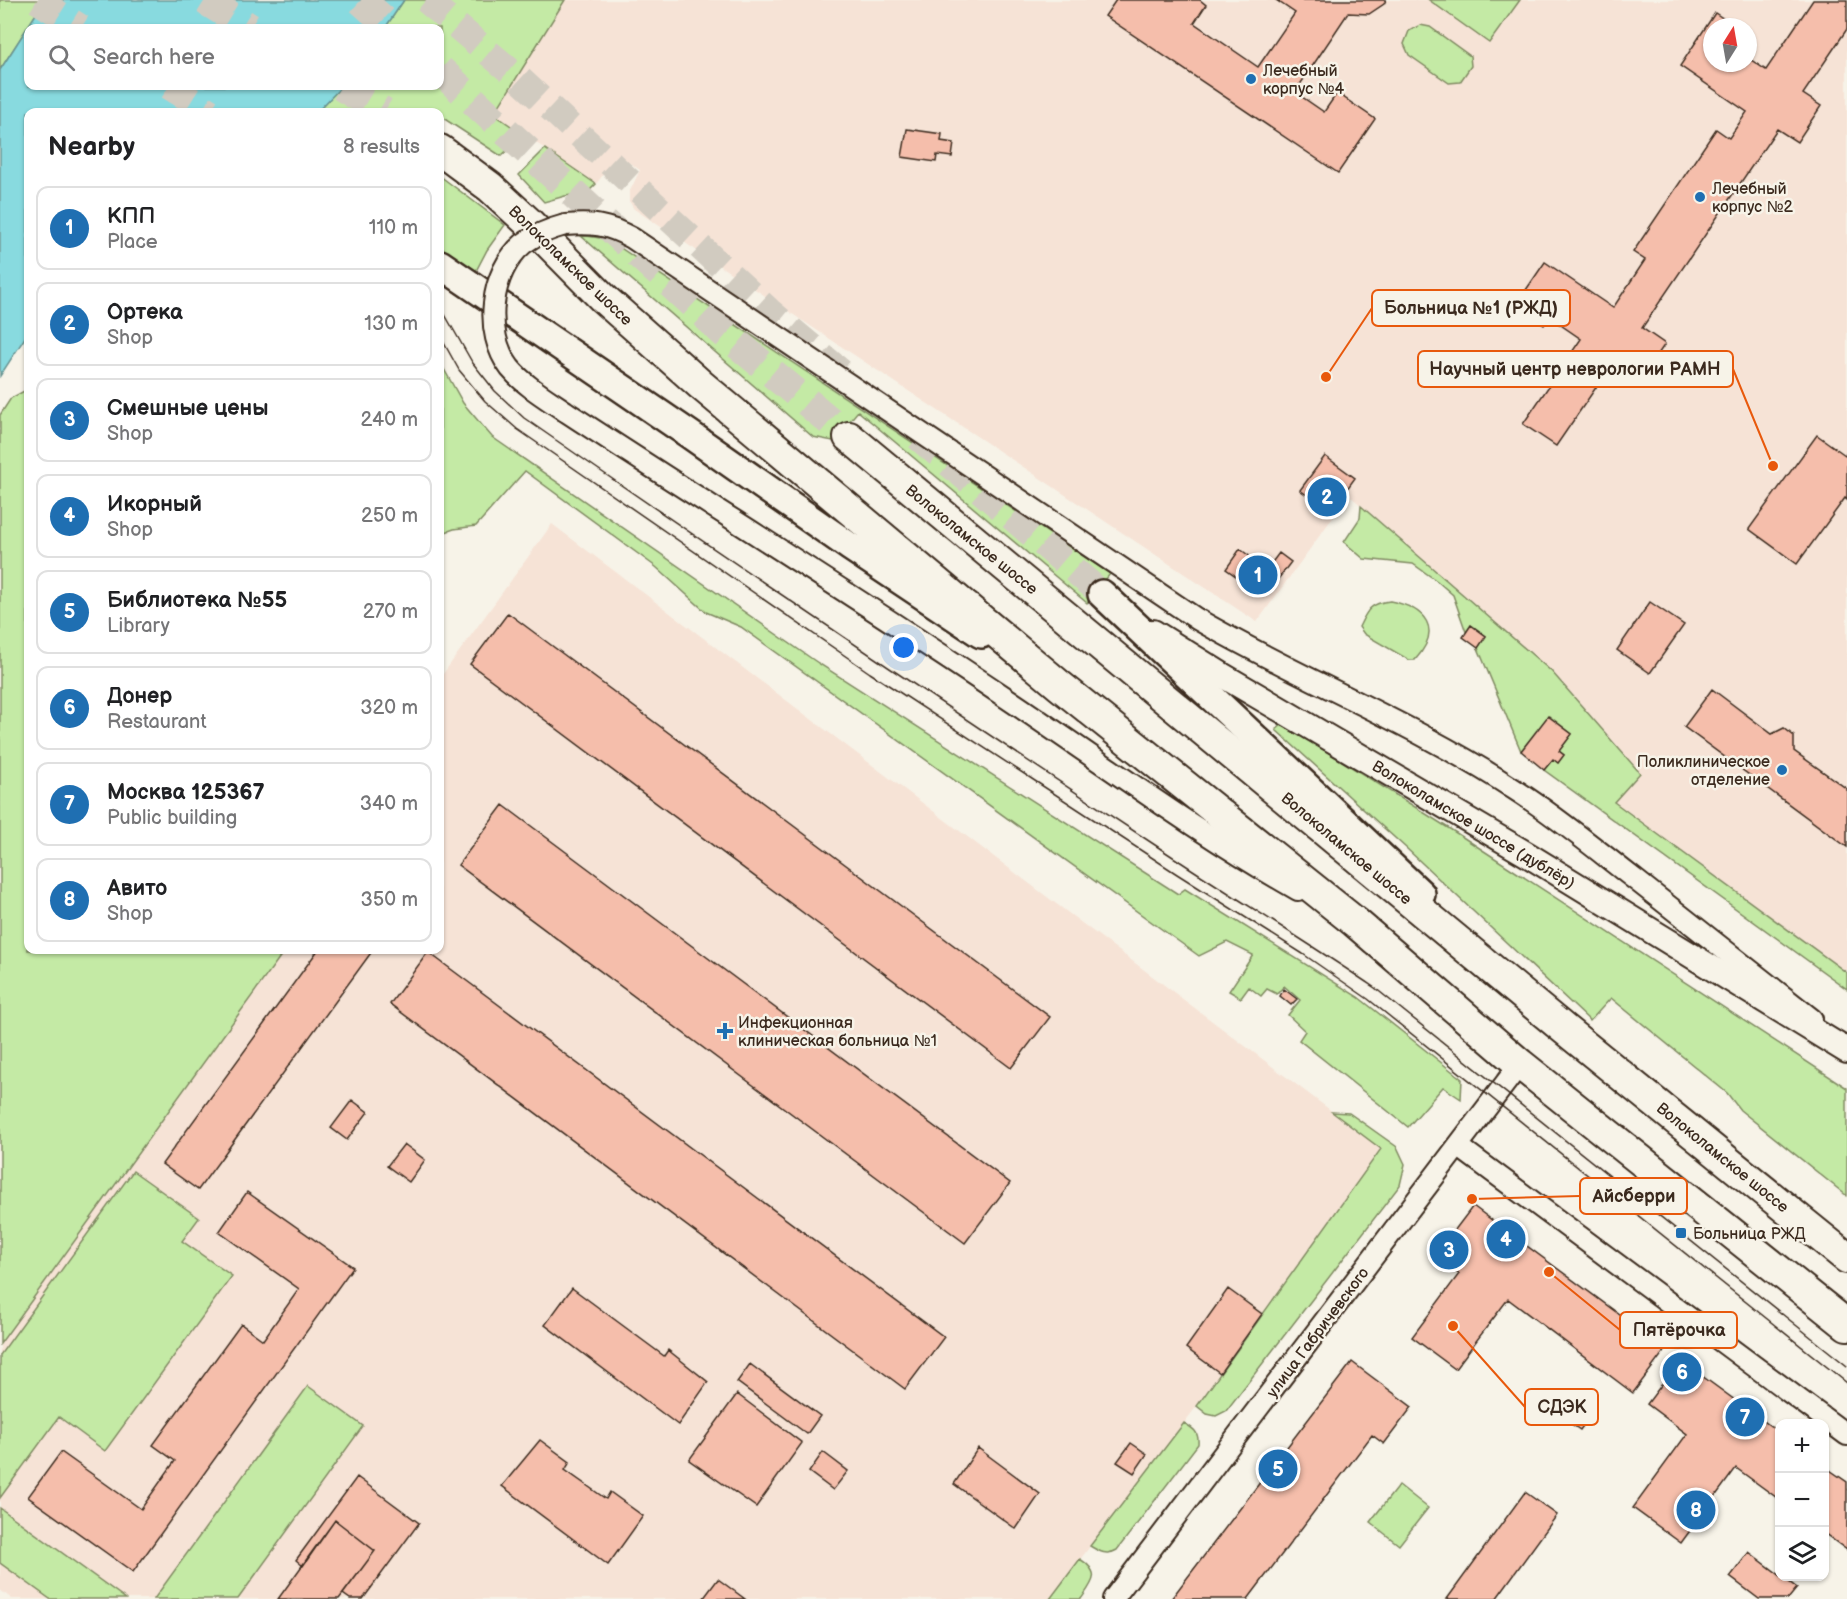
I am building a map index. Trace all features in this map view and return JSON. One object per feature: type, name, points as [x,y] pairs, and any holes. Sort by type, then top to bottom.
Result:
[{"type":"main road","name":"Волоколамское шоссе","points":[[444,153],[490,188],[527,221],[648,340],[1059,685],[1356,922],[1520,1064],[1847,1325]]},
{"type":"main road","name":"Волоколамское шоссе","points":[[444,267],[849,546],[1059,685]]},
{"type":"main road","name":"Волоколамское шоссе","points":[[849,437],[1564,1029],[1847,1258]]},
{"type":"main road","points":[[1102,594],[1564,1029]]},
{"type":"street","points":[[1356,922],[1237,855],[1153,801],[1003,696],[533,389],[510,367],[497,340],[493,312],[497,287],[508,263],[523,245],[544,231],[565,225],[589,223],[606,225],[625,234],[1197,619],[1251,651],[1349,697],[1446,747],[1518,791],[1700,929],[1847,1049]]},
{"type":"street","name":"Волоколамское шоссе (дублёр)","points":[[1102,594],[1157,635],[1222,675],[1536,860],[1847,1049]]},
{"type":"street","name":"улица Габричевского","points":[[1113,1599],[1520,1064]]},
{"type":"street","points":[[1458,1146],[1847,1435]]},
{"type":"shaded area","points":[[565,0],[1847,0],[1847,973],[1614,802],[1640,772],[1552,672],[1349,495],[1257,622],[634,209],[629,201],[629,193],[640,170],[618,155],[596,184],[494,114]]},
{"type":"shaded area","name":"Инфекционная клиническая больница №1","points":[[552,524],[1382,1149],[1197,1406],[1050,1599],[12,1599],[0,1590],[0,1344],[282,954],[444,954],[444,672]]},
{"type":"green space","points":[[0,0],[45,0],[30,24],[24,24],[24,33],[0,70]]},
{"type":"green space","points":[[404,0],[565,0],[494,114],[524,135],[501,156],[444,119],[444,108],[321,108],[338,90],[444,90],[444,24],[388,24]]},
{"type":"green space","points":[[1429,0],[1520,0],[1489,43]]},
{"type":"green space","points":[[1420,25],[1430,27],[1470,56],[1471,66],[1460,82],[1449,83],[1409,55],[1404,44],[1409,31]]},
{"type":"green space","points":[[545,149],[596,184],[587,193],[544,202],[519,175]]},
{"type":"green space","points":[[444,179],[505,225],[487,250],[476,271],[444,251]]},
{"type":"green space","points":[[580,235],[607,239],[1110,574],[1087,603],[858,411],[833,441],[813,437]]},
{"type":"green space","points":[[444,369],[463,403],[492,437],[818,663],[1178,894],[1185,889],[1358,997],[1462,1079],[1461,1099],[1443,1087],[1408,1127],[1299,1040],[1305,1031],[1288,1015],[1300,1000],[1284,986],[1277,994],[1267,989],[1261,996],[1249,987],[1241,998],[1229,991],[1253,955],[1227,942],[1199,956],[741,627],[706,612],[656,567],[525,471],[476,526],[444,533]]},
{"type":"green space","points":[[24,391],[24,954],[282,954],[0,1344],[0,415],[11,398]]},
{"type":"green space","points":[[1361,506],[1552,672],[1640,773],[1614,802],[1847,973],[1847,989],[1544,770],[1553,759],[1558,763],[1564,755],[1559,751],[1572,734],[1549,716],[1521,751],[1478,648],[1486,636],[1471,625],[1466,632],[1453,595],[1413,564],[1364,559],[1344,542],[1360,518]]},
{"type":"green space","points":[[1390,601],[1413,609],[1426,622],[1429,630],[1428,639],[1415,660],[1409,660],[1364,634],[1359,627],[1370,608]]},
{"type":"green space","points":[[1283,724],[1461,836],[1847,1088],[1847,1196],[1740,1110],[1727,1093],[1611,998],[1590,1021],[1406,848],[1276,730]]},
{"type":"green space","points":[[1332,1112],[1349,1113],[1397,1147],[1405,1164],[1400,1185],[1226,1411],[1216,1416],[1207,1414],[1197,1406],[1381,1149]]},
{"type":"green space","points":[[133,1171],[199,1218],[182,1241],[232,1276],[105,1451],[59,1417],[0,1498],[0,1355]]},
{"type":"green space","points":[[308,1386],[363,1426],[238,1599],[154,1599]]},
{"type":"green space","points":[[1184,1423],[1195,1431],[1198,1444],[1117,1550],[1110,1553],[1090,1546]]},
{"type":"green space","points":[[1399,1485],[1428,1508],[1399,1545],[1370,1522]]},
{"type":"green space","points":[[0,1508],[126,1599],[50,1599],[0,1563]]},
{"type":"green space","points":[[1080,1559],[1093,1573],[1092,1583],[1081,1599],[1050,1599]]},
{"type":"water","points":[[45,0],[404,0],[388,24],[30,24]]},
{"type":"water","points":[[24,33],[24,90],[338,90],[321,108],[24,108],[24,339],[0,376],[0,70]]},
{"type":"building","name":"Лечебный корпус №4","points":[[1116,0],[1200,0],[1206,5],[1194,23],[1258,67],[1295,13],[1276,0],[1386,0],[1384,4],[1369,14],[1348,13],[1295,92],[1324,112],[1337,93],[1375,119],[1338,173],[1105,16]]},
{"type":"building","name":"Лечебный корпус №2","points":[[1813,0],[1847,0],[1847,29],[1803,94],[1821,106],[1797,142],[1777,129],[1642,328],[1665,344],[1641,379],[1614,361],[1556,446],[1523,424],[1581,339],[1549,317],[1544,325],[1515,306],[1545,262],[1613,308],[1645,260],[1633,252],[1716,129],[1729,138],[1747,112],[1680,66],[1703,31],[1703,72],[1757,72],[1757,64],[1766,70]]},
{"type":"building","name":"Лечебный корпус №2","points":[[1715,13],[1722,18],[1712,18]]},
{"type":"building","points":[[907,129],[942,134],[941,141],[954,143],[952,157],[937,155],[936,162],[902,157]]},
{"type":"building","points":[[1817,435],[1845,455],[1847,451],[1847,500],[1845,498],[1797,564],[1749,529]]},
{"type":"building","points":[[1325,456],[1355,478],[1330,512],[1300,490]]},
{"type":"building","points":[[1240,549],[1267,569],[1279,553],[1291,562],[1269,591],[1267,590],[1263,595],[1226,569]]},
{"type":"building","points":[[1650,602],[1684,625],[1650,673],[1617,650]]},
{"type":"building","points":[[508,613],[1050,1017],[1011,1068],[470,664]]},
{"type":"building","points":[[1471,625],[1486,636],[1478,648],[1463,637]]},
{"type":"building","name":"Поликлиническое отделение","points":[[1712,689],[1772,734],[1784,728],[1794,736],[1794,751],[1847,789],[1847,847],[1684,727]]},
{"type":"building","points":[[1548,716],[1572,734],[1559,751],[1564,755],[1558,763],[1553,759],[1544,770],[1521,751]]},
{"type":"building","points":[[503,805],[1010,1183],[965,1243],[458,865]]},
{"type":"building","points":[[315,954],[370,954],[198,1190],[162,1164]]},
{"type":"building","points":[[427,954],[431,954],[944,1337],[905,1389],[390,1004]]},
{"type":"building","points":[[1284,989],[1297,999],[1291,1005],[1280,996]]},
{"type":"building","points":[[352,1100],[368,1112],[347,1140],[331,1128]]},
{"type":"building","points":[[404,1144],[425,1160],[409,1182],[387,1166]]},
{"type":"building","points":[[247,1192],[353,1267],[133,1572],[28,1497],[61,1452],[141,1509],[175,1461],[153,1445],[241,1324],[263,1340],[299,1289],[219,1232]]},
{"type":"building","points":[[1473,1206],[1666,1349],[1633,1393],[1508,1299],[1455,1369],[1412,1337],[1459,1274],[1435,1256]]},
{"type":"building","points":[[572,1288],[664,1356],[668,1350],[708,1382],[678,1425],[545,1325]]},
{"type":"building","points":[[1228,1289],[1262,1314],[1220,1373],[1186,1348]]},
{"type":"building","points":[[1680,1360],[1775,1429],[1775,1496],[1736,1468],[1681,1543],[1633,1508],[1687,1434],[1647,1404]]},
{"type":"building","points":[[1352,1362],[1412,1407],[1384,1444],[1372,1435],[1248,1599],[1171,1599]]},
{"type":"building","points":[[750,1364],[820,1416],[807,1434],[737,1382]]},
{"type":"building","points":[[737,1394],[802,1443],[756,1507],[689,1460]]},
{"type":"building","points":[[1576,1400],[1593,1412],[1580,1430],[1563,1418]]},
{"type":"building","points":[[540,1440],[570,1462],[565,1470],[606,1499],[610,1492],[643,1516],[608,1565],[502,1486]]},
{"type":"building","points":[[1131,1443],[1147,1454],[1134,1473],[1117,1462]]},
{"type":"building","points":[[978,1448],[1040,1494],[1016,1529],[954,1484]]},
{"type":"building","points":[[823,1452],[848,1471],[833,1490],[809,1472]]},
{"type":"building","points":[[1829,1469],[1847,1482],[1847,1550],[1829,1537]]},
{"type":"building","points":[[357,1477],[419,1523],[363,1599],[350,1599],[343,1594],[375,1551],[335,1520],[303,1566],[296,1560]]},
{"type":"building","points":[[1525,1492],[1557,1515],[1496,1599],[1447,1599]]},
{"type":"building","points":[[335,1520],[375,1551],[339,1599],[278,1599]]},
{"type":"building","points":[[1749,1552],[1775,1572],[1775,1581],[1788,1581],[1797,1588],[1788,1599],[1759,1599],[1730,1577]]},
{"type":"building","points":[[718,1579],[745,1599],[703,1599]]},
{"type":"tunnel","points":[[37,0],[75,24]]},
{"type":"tunnel","points":[[205,0],[244,24]]},
{"type":"tunnel","points":[[361,0],[388,24]]},
{"type":"tunnel","points":[[426,0],[515,75],[769,311],[841,372]]},
{"type":"tunnel","points":[[444,74],[723,332],[849,437]]},
{"type":"tunnel","points":[[175,90],[204,108]]},
{"type":"tunnel","points":[[348,90],[377,108]]},
{"type":"tunnel","points":[[918,437],[1102,594]]},
{"type":"tram line","points":[[444,313],[472,362],[495,391],[524,418],[996,740],[1375,988],[1847,1366]]},
{"type":"tram line","points":[[444,343],[459,370],[485,401],[517,429],[870,673],[1303,954],[1368,999],[1847,1383]]},
{"type":"place","name":"Лечебный корпус №4","points":[[1251,79]]},
{"type":"place","name":"Лечебный корпус №2","points":[[1700,197]]},
{"type":"place","name":"Больница №1 (РЖД)","points":[[1326,377]]},
{"type":"place","name":"Научный центр неврологии РАМН","points":[[1773,466]]},
{"type":"place","name":"Ортека","points":[[1327,497]]},
{"type":"place","name":"КПП","points":[[1258,575]]},
{"type":"place","name":"Поликлиническое отделение","points":[[1782,770]]},
{"type":"place","name":"Инфекционная клиническая больница №1","points":[[725,1031]]},
{"type":"place","name":"Айсберри","points":[[1472,1199]]},
{"type":"place","name":"Больница РЖД","points":[[1681,1233]]},
{"type":"place","name":"Икорный","points":[[1506,1239]]},
{"type":"place","name":"Смешные цены","points":[[1449,1250]]},
{"type":"place","name":"Пятёрочка","points":[[1549,1272]]},
{"type":"place","name":"СДЭК","points":[[1453,1326]]},
{"type":"place","name":"Донер","points":[[1682,1372]]},
{"type":"place","name":"Москва 125367","points":[[1745,1417]]},
{"type":"place","name":"Библиотека №55","points":[[1278,1469]]},
{"type":"place","name":"Авито","points":[[1696,1510]]}]
